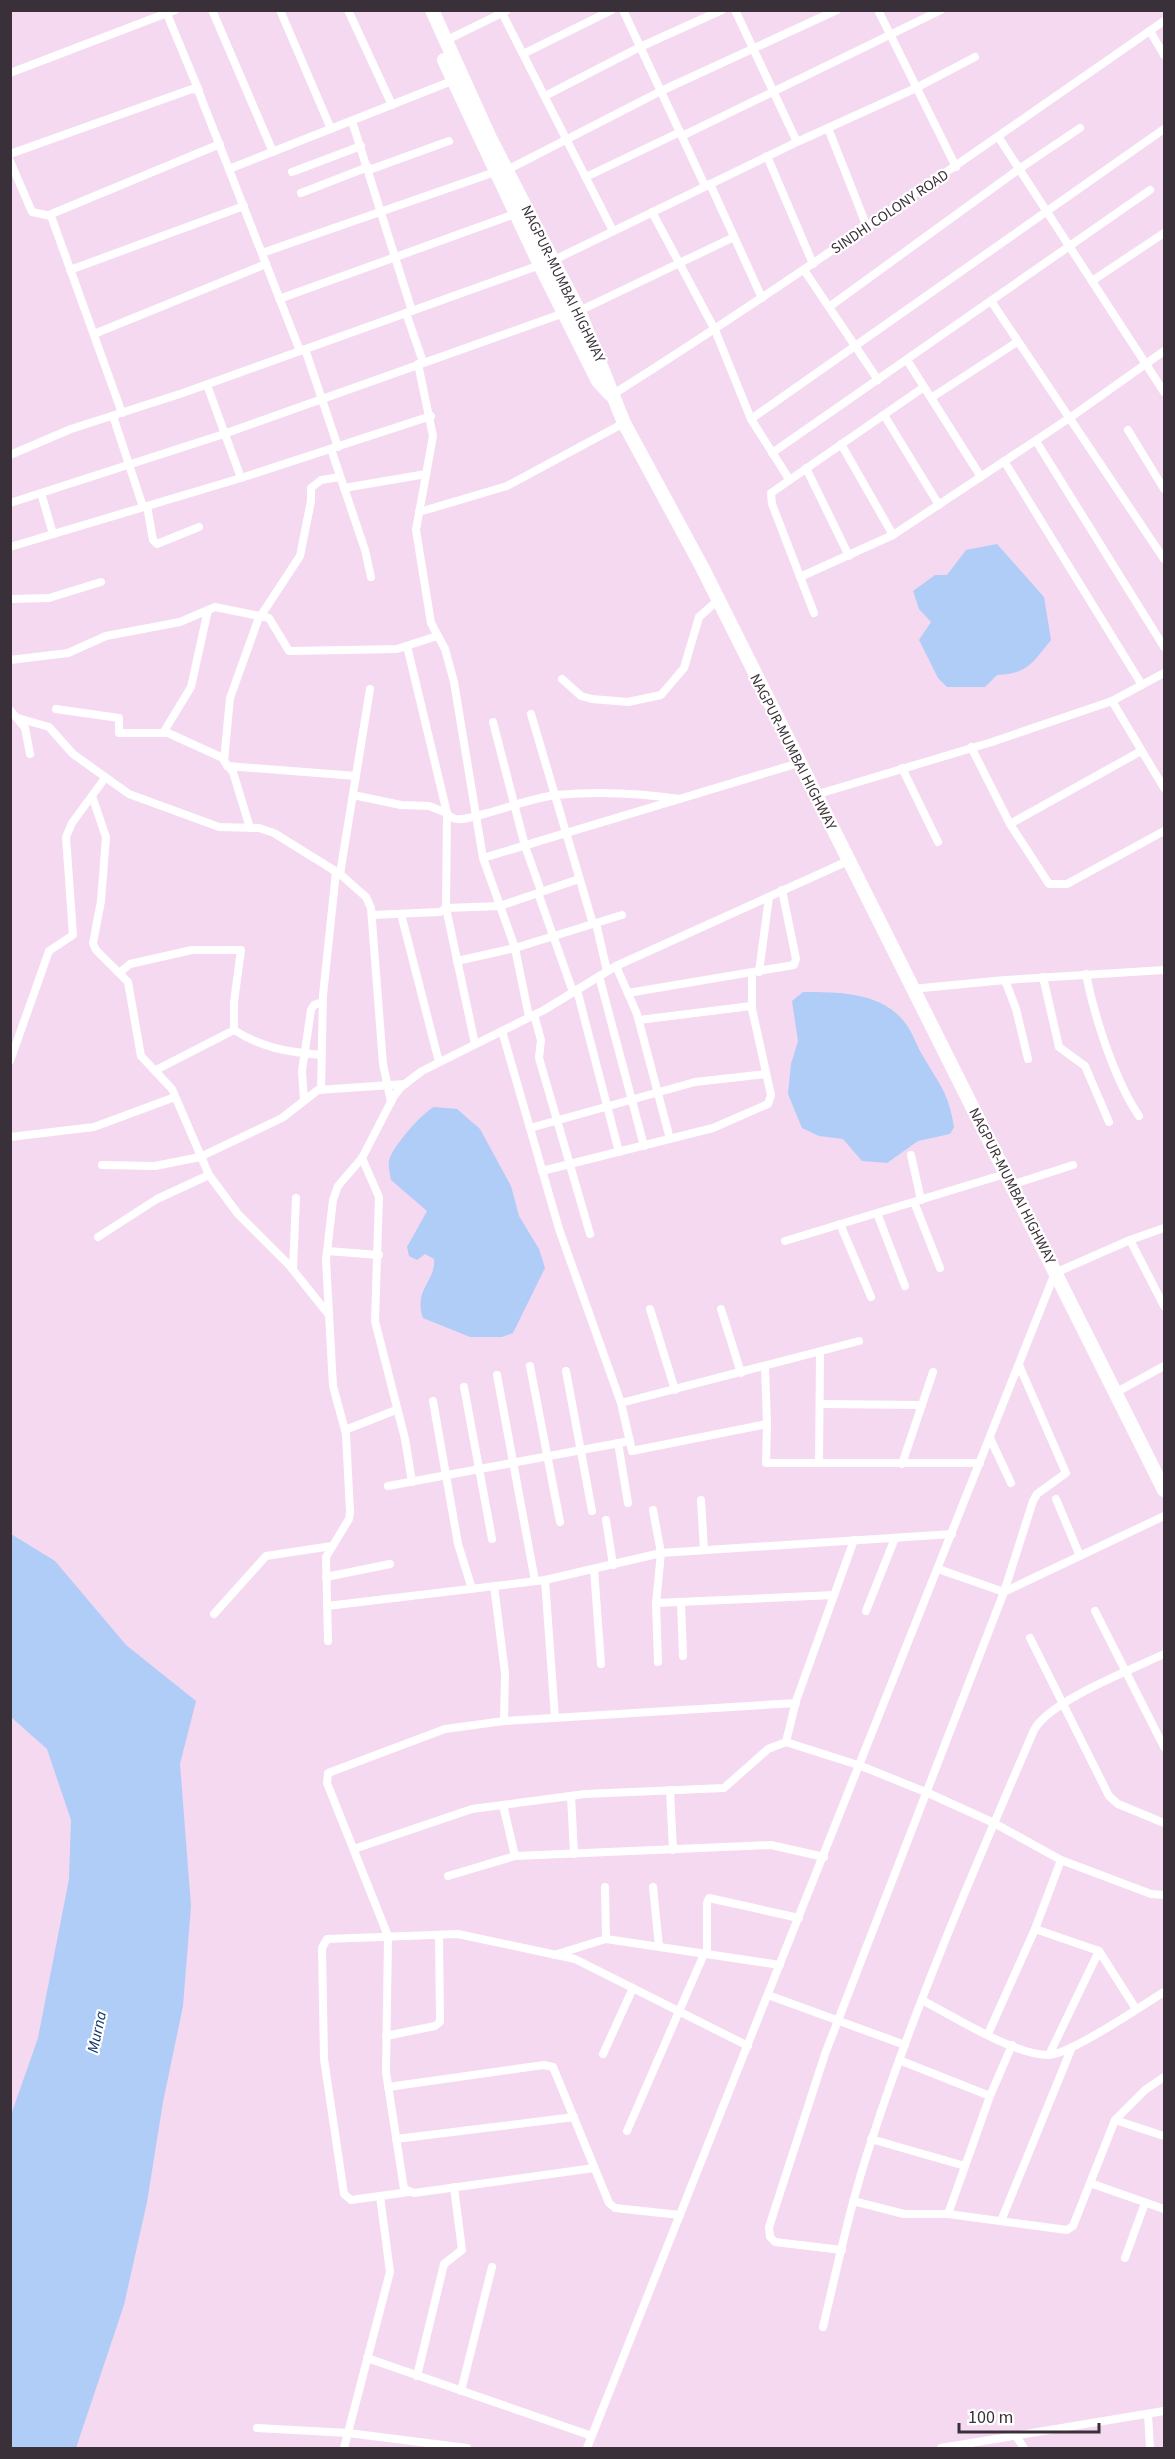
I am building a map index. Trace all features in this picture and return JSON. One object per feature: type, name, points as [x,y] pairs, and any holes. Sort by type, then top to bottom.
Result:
[{"type":"highway","points":[[422,10],[458,79],[500,172],[515,214],[598,381],[611,396]]},
{"type":"highway","points":[[432,10],[446,41],[458,79]]},
{"type":"highway","name":"NAGPUR-MUMBAI HIGHWAY","points":[[500,172],[554,260],[579,311],[607,377],[611,396],[624,423],[799,763],[1164,1490]]},
{"type":"street","points":[[212,10],[273,152]]},
{"type":"street","points":[[280,10],[331,129]]},
{"type":"street","points":[[348,10],[392,105]]},
{"type":"street","points":[[524,54],[612,10]]},
{"type":"street","points":[[623,10],[762,298]]},
{"type":"street","points":[[545,96],[640,47],[722,10]]},
{"type":"street","points":[[735,10],[797,142]]},
{"type":"street","points":[[262,253],[500,172],[661,91],[837,10]]},
{"type":"street","points":[[878,10],[956,167]]},
{"type":"street","points":[[586,177],[774,93],[941,10]]},
{"type":"street","points":[[446,41],[505,11],[524,54],[614,231]]},
{"type":"street","points":[[10,73],[171,12],[279,299],[321,398],[335,448],[340,477],[371,577]]},
{"type":"street","name":"SINDHI COLONY ROAD","points":[[611,396],[715,330],[999,138],[1164,21]]},
{"type":"street","points":[[1150,31],[1164,54]]},
{"type":"street","points":[[10,455],[72,429],[207,385],[554,260],[767,156],[916,88],[975,57]]},
{"type":"street","points":[[229,169],[458,79]]},
{"type":"street","points":[[10,154],[192,89],[200,92]]},
{"type":"street","points":[[352,121],[396,259],[421,363],[430,416],[433,436],[419,512],[416,544],[430,623],[445,649],[454,682],[483,858],[515,948],[532,1016],[541,1040],[539,1059],[590,1234]]},
{"type":"street","points":[[828,128],[867,227]]},
{"type":"street","points":[[829,307],[1019,169],[1080,128]]},
{"type":"street","points":[[751,419],[1164,129]]},
{"type":"street","points":[[999,138],[1164,392]]},
{"type":"street","points":[[301,193],[449,141]]},
{"type":"street","points":[[10,161],[32,212],[36,215],[49,215],[220,144]]},
{"type":"street","points":[[292,172],[361,146]]},
{"type":"street","points":[[767,156],[813,264]]},
{"type":"street","points":[[772,453],[1150,190]]},
{"type":"street","points":[[70,270],[244,206]]},
{"type":"street","points":[[652,212],[715,330],[751,419],[789,479]]},
{"type":"street","points":[[279,299],[396,259],[515,214]]},
{"type":"street","points":[[49,215],[122,413]]},
{"type":"street","points":[[1092,281],[1164,233]]},
{"type":"street","points":[[579,311],[734,237]]},
{"type":"street","points":[[94,334],[266,264]]},
{"type":"street","points":[[804,270],[878,380]]},
{"type":"street","points":[[991,301],[1017,342],[1071,417],[1164,559]]},
{"type":"street","points":[[10,503],[128,463],[224,434],[564,313]]},
{"type":"street","points":[[931,398],[1017,342]]},
{"type":"street","points":[[800,577],[893,535],[1036,441],[1164,351]]},
{"type":"street","points":[[907,360],[981,477]]},
{"type":"street","points":[[207,385],[241,478]]},
{"type":"street","points":[[814,613],[771,498],[774,489],[924,387]]},
{"type":"street","points":[[884,415],[939,505]]},
{"type":"street","points":[[113,416],[145,507],[153,540],[157,544],[199,527]]},
{"type":"street","points":[[10,547],[241,478],[430,416]]},
{"type":"street","points":[[419,512],[507,486],[624,423]]},
{"type":"street","points":[[1128,430],[1164,489]]},
{"type":"street","points":[[1036,441],[1164,647]]},
{"type":"street","points":[[841,444],[893,535]]},
{"type":"street","points":[[1004,461],[1142,684]]},
{"type":"street","points":[[806,468],[849,556]]},
{"type":"street","points":[[344,488],[426,474]]},
{"type":"street","points":[[250,828],[233,772],[223,758],[230,698],[261,615],[300,556],[311,501],[311,488],[321,480],[340,477]]},
{"type":"street","points":[[41,493],[53,534]]},
{"type":"street","points":[[10,599],[49,598],[101,582]]},
{"type":"street","points":[[562,679],[581,696],[592,699],[628,702],[661,695],[684,668],[699,617],[717,601]]},
{"type":"street","points":[[10,660],[68,653],[106,636],[180,622],[219,607],[269,618],[288,651],[397,649],[437,636]]},
{"type":"street","points":[[163,733],[191,687],[208,610]]},
{"type":"street","points":[[407,646],[447,813],[446,908],[475,1044]]},
{"type":"street","points":[[814,795],[1112,701],[1164,673]]},
{"type":"street","points":[[321,1090],[322,1002],[338,873],[370,689]]},
{"type":"street","points":[[1112,701],[1164,788]]},
{"type":"street","points":[[56,709],[120,718],[119,734],[163,733],[223,758]]},
{"type":"street","points":[[10,710],[25,728],[30,754]]},
{"type":"street","points":[[531,714],[564,834],[594,923],[603,974],[644,1146]]},
{"type":"street","points":[[18,718],[50,727],[72,754],[129,794],[219,827],[250,828],[274,833],[338,873],[366,897],[371,904],[383,1064],[392,1102]]},
{"type":"street","points":[[493,722],[525,846],[575,991],[619,1152]]},
{"type":"street","points":[[971,747],[1010,824],[1044,881],[1054,886],[1067,884],[1164,831]]},
{"type":"street","points":[[1010,824],[1141,751]]},
{"type":"street","points":[[483,858],[799,763]]},
{"type":"street","points":[[227,766],[356,776]]},
{"type":"street","points":[[902,768],[938,842]]},
{"type":"street","points":[[10,1061],[49,951],[73,935],[66,837],[72,823],[105,777]]},
{"type":"street","points":[[353,795],[401,805],[429,806],[447,813],[454,820],[515,807],[554,795],[637,793],[680,799]]},
{"type":"street","points":[[92,796],[106,837],[101,901],[93,943],[96,950],[128,984],[141,1056],[165,1079],[209,1175],[238,1214],[293,1269],[330,1316]]},
{"type":"street","points":[[328,1641],[326,1557],[350,1516],[345,1430],[333,1386],[327,1251],[334,1193],[362,1158],[392,1102],[405,1084],[440,1062],[532,1016],[616,966],[848,861]]},
{"type":"street","points":[[372,915],[500,906],[579,879]]},
{"type":"street","points":[[628,993],[792,966],[796,962],[782,890]]},
{"type":"street","points":[[542,1171],[719,1126],[768,1104],[771,1098],[751,1006],[769,897]]},
{"type":"street","points":[[401,914],[440,1062]]},
{"type":"street","points":[[457,961],[515,948],[622,915]]},
{"type":"street","points":[[119,973],[130,964],[192,950],[238,948],[242,952],[234,1002],[234,1030]]},
{"type":"street","points":[[616,966],[639,1020],[670,1139]]},
{"type":"street","points":[[912,989],[1042,977],[1164,970]]},
{"type":"street","points":[[1086,974],[1094,1013],[1126,1097],[1139,1116]]},
{"type":"street","points":[[1042,977],[1059,1047],[1087,1070],[1109,1122]]},
{"type":"street","points":[[1005,980],[1016,1009],[1028,1059]]},
{"type":"street","points":[[304,1100],[302,1074],[311,1010],[314,1005],[322,1002]]},
{"type":"street","points":[[639,1020],[751,1006]]},
{"type":"street","points":[[234,1030],[253,1043],[275,1050],[321,1055]]},
{"type":"street","points":[[156,1070],[234,1030]]},
{"type":"street","points":[[502,1031],[559,1229],[621,1403],[632,1451],[767,1424]]},
{"type":"street","points":[[530,1128],[695,1082],[766,1074]]},
{"type":"street","points":[[102,1165],[155,1166],[200,1157],[282,1118],[321,1090],[405,1084]]},
{"type":"street","points":[[10,1137],[88,1129],[175,1097]]},
{"type":"street","points":[[911,1155],[917,1201],[940,1268]]},
{"type":"street","points":[[362,1158],[379,1197],[379,1256],[375,1321],[405,1439],[412,1482]]},
{"type":"street","points":[[784,1241],[917,1201],[1073,1165]]},
{"type":"street","points":[[98,1238],[151,1203],[209,1175]]},
{"type":"street","points":[[293,1269],[296,1197]]},
{"type":"street","points":[[877,1213],[905,1286]]},
{"type":"street","points":[[840,1224],[872,1297]]},
{"type":"street","points":[[587,2448],[861,1766],[1055,1273],[1130,1239],[1164,1228]]},
{"type":"street","points":[[1130,1239],[1164,1306]]},
{"type":"street","points":[[327,1251],[379,1256]]},
{"type":"street","points":[[650,1309],[675,1390]]},
{"type":"street","points":[[721,1309],[741,1373]]},
{"type":"street","points":[[621,1403],[859,1341]]},
{"type":"street","points":[[819,1463],[820,1352]]},
{"type":"street","points":[[842,2250],[776,2242],[769,2232],[838,2019],[928,1793],[1004,1592],[1034,1498],[1065,1475],[1067,1471],[1020,1365]]},
{"type":"street","points":[[530,1366],[560,1522]]},
{"type":"street","points":[[1115,1393],[1164,1366]]},
{"type":"street","points":[[765,1367],[766,1463],[980,1463]]},
{"type":"street","points":[[566,1371],[592,1512]]},
{"type":"street","points":[[902,1464],[933,1372]]},
{"type":"street","points":[[497,1375],[515,1462],[535,1581]]},
{"type":"street","points":[[464,1387],[492,1539]]},
{"type":"street","points":[[433,1401],[458,1544],[472,1589]]},
{"type":"street","points":[[820,1404],[922,1405]]},
{"type":"street","points":[[345,1430],[396,1410]]},
{"type":"street","points":[[990,1438],[1011,1483]]},
{"type":"street","points":[[388,1486],[630,1440]]},
{"type":"street","points":[[618,1443],[628,1503]]},
{"type":"street","points":[[1056,1499],[1080,1556]]},
{"type":"street","points":[[701,1500],[704,1550]]},
{"type":"street","points":[[653,1510],[661,1553],[656,1603],[658,1662]]},
{"type":"street","points":[[938,1569],[1004,1592],[1164,1516]]},
{"type":"street","points":[[606,1520],[613,1565]]},
{"type":"street","points":[[327,1606],[545,1580],[661,1553],[952,1534]]},
{"type":"street","points":[[866,1611],[895,1538]]},
{"type":"street","points":[[786,1742],[796,1703],[854,1540]]},
{"type":"street","points":[[214,1614],[266,1556],[332,1546]]},
{"type":"street","points":[[326,1577],[390,1564]]},
{"type":"street","points":[[594,1569],[601,1664]]},
{"type":"street","points":[[545,1580],[555,1718]]},
{"type":"street","points":[[494,1586],[505,1673],[504,1721]]},
{"type":"street","points":[[656,1603],[834,1596]]},
{"type":"street","points":[[681,1602],[683,1656]]},
{"type":"street","points":[[1095,1611],[1164,1747]]},
{"type":"street","points":[[1030,1638],[1109,1796],[1118,1804],[1164,1823]]},
{"type":"street","points":[[823,2328],[853,2200],[899,2060],[994,1823],[1037,1725],[1046,1714],[1064,1703],[1164,1654]]},
{"type":"street","points":[[410,2192],[403,2186],[388,2087],[386,2036],[388,1936],[326,1778],[332,1770],[445,1729],[504,1721],[796,1703]]},
{"type":"street","points":[[354,1849],[460,1812],[571,1796],[728,1786],[768,1749],[786,1742],[861,1766],[928,1793],[994,1823],[1061,1860],[1163,1898]]},
{"type":"street","points":[[670,1790],[673,1850]]},
{"type":"street","points":[[571,1796],[574,1854]]},
{"type":"street","points":[[504,1805],[515,1856]]},
{"type":"street","points":[[448,1876],[515,1856],[771,1845],[824,1857]]},
{"type":"street","points":[[988,2034],[1035,1929],[1061,1860]]},
{"type":"street","points":[[605,1887],[606,1939]]},
{"type":"street","points":[[653,1887],[659,1947]]},
{"type":"street","points":[[627,2132],[706,1954],[707,1902],[709,1899],[799,1918]]},
{"type":"street","points":[[1035,1929],[1099,1951],[1136,2009]]},
{"type":"street","points":[[386,2036],[435,2026],[441,2022],[439,1935]]},
{"type":"street","points":[[594,2168],[351,2200],[344,2194],[324,2059],[322,1948],[324,1943],[333,1937],[461,1935],[578,1960],[748,2046]]},
{"type":"street","points":[[552,1955],[606,1939],[780,1965]]},
{"type":"street","points":[[1049,2055],[1099,1951]]},
{"type":"street","points":[[603,2054],[633,1988]]},
{"type":"street","points":[[922,2000],[1012,2045],[1049,2055],[1072,2047],[1164,1992]]},
{"type":"street","points":[[768,1995],[905,2045]]},
{"type":"street","points":[[948,2214],[990,2096],[1012,2045]]},
{"type":"street","points":[[1001,2221],[1072,2047]]},
{"type":"street","points":[[899,2060],[990,2096]]},
{"type":"street","points":[[388,2087],[548,2066],[555,2070],[594,2168],[612,2206],[680,2216]]},
{"type":"street","points":[[853,2200],[904,2214],[948,2214],[1067,2230],[1073,2226],[1114,2120],[1145,2090],[1164,2077]]},
{"type":"street","points":[[396,2139],[574,2118]]},
{"type":"street","points":[[1114,2120],[1164,2136]]},
{"type":"street","points":[[872,2139],[965,2166]]},
{"type":"street","points":[[1090,2183],[1164,2209]]},
{"type":"street","points":[[417,2376],[444,2264],[462,2250],[454,2187]]},
{"type":"street","points":[[344,2448],[390,2272],[380,2196]]},
{"type":"street","points":[[1125,2258],[1146,2203]]},
{"type":"street","points":[[461,2391],[492,2267]]},
{"type":"street","points":[[367,2358],[592,2436]]},
{"type":"street","points":[[941,2448],[1164,2411]]},
{"type":"street","points":[[1148,2414],[1150,2448]]},
{"type":"street","points":[[257,2428],[348,2433],[467,2448]]},
{"type":"street","points":[[1016,2436],[1024,2448]]},
{"type":"water","points":[[997,544],[1044,597],[1051,640],[1029,665],[1016,672],[997,675],[985,687],[947,687],[938,678],[919,640],[931,622],[919,609],[913,591],[935,575],[947,575],[966,550]]},
{"type":"water","points":[[803,992],[861,996],[888,1007],[899,1015],[910,1030],[946,1097],[954,1127],[950,1134],[918,1141],[887,1163],[862,1161],[843,1139],[819,1136],[802,1128],[788,1094],[791,1064],[798,1041],[792,1001]]},
{"type":"water","points":[[434,1107],[457,1109],[480,1129],[511,1186],[519,1216],[539,1249],[545,1268],[513,1333],[502,1337],[470,1337],[423,1318],[421,1300],[432,1274],[434,1259],[425,1254],[417,1260],[409,1256],[407,1247],[427,1211],[391,1180],[389,1163],[391,1155],[408,1131]]},
{"type":"water","name":"Murna","points":[[11,1534],[55,1561],[126,1645],[196,1701],[180,1764],[191,1906],[183,2006],[163,2102],[147,2202],[124,2305],[76,2448],[11,2448],[11,2115],[38,2038],[69,1879],[71,1820],[47,1749],[11,1717]]}]
